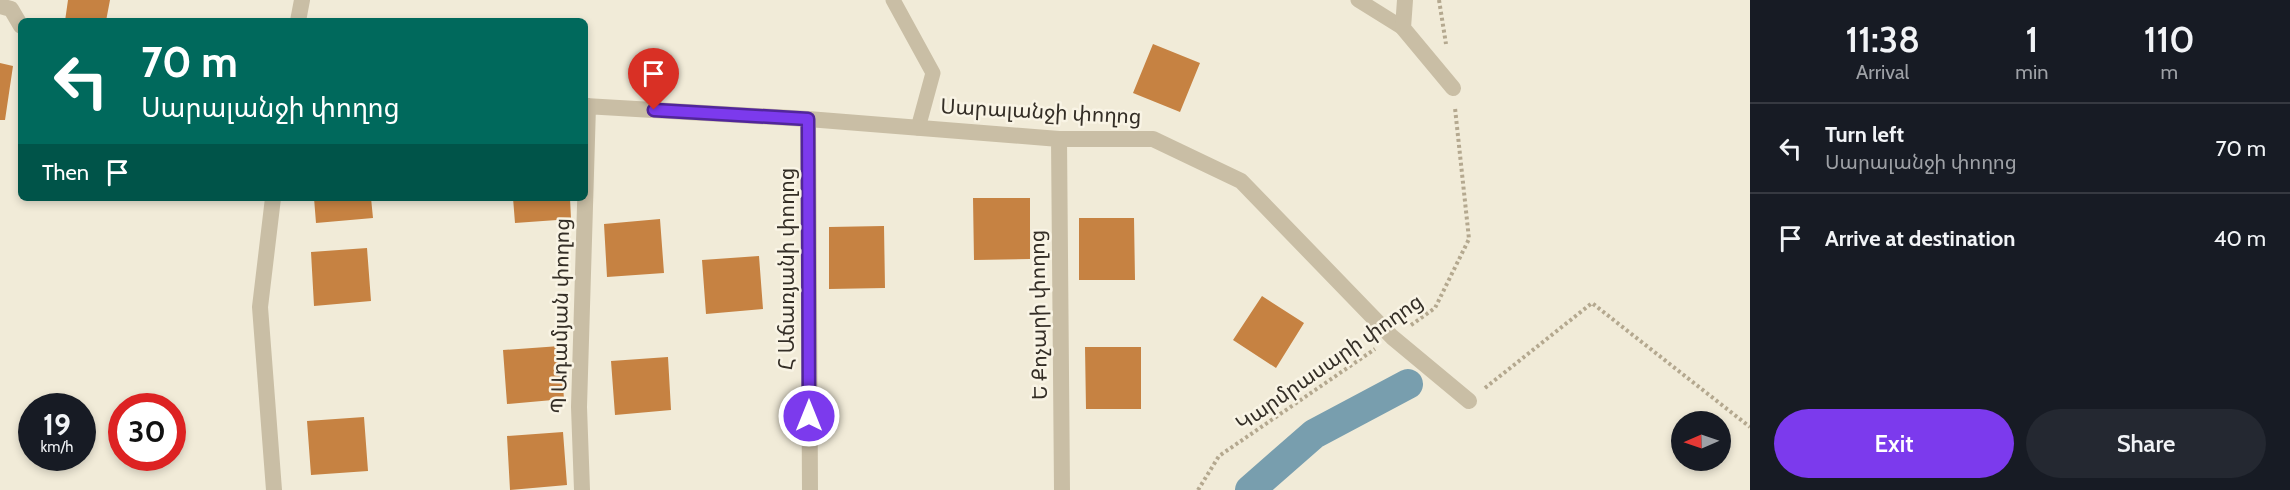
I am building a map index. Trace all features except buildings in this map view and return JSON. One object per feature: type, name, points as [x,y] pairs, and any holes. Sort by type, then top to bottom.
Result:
[{"type":"street","points":[[299,18],[302,0]]},
{"type":"street","points":[[1405,0],[1404,28],[1453,88]]},
{"type":"street","points":[[0,6],[11,9],[18,21]]},
{"type":"street","name":"Սարալանջի փողոց","points":[[588,106],[808,119],[1059,139],[1153,139],[1241,181],[1392,337],[1468,401]]},
{"type":"street","name":"Հ Աճառյանի փողոց","points":[[808,119],[810,490]]},
{"type":"street","name":"Ե Քոչարի փողոց","points":[[1059,139],[1062,490]]},
{"type":"street","points":[[273,201],[260,307],[274,490]]},
{"type":"street","name":"Պ Ադամյան փողոց","points":[[582,490],[579,407],[584,201]]},
{"type":"lane","points":[[893,0],[933,74],[918,128]]},
{"type":"lane","points":[[1358,0],[1404,28]]},
{"type":"path","name":"Կարմրասարի փողոց","points":[[1198,490],[1219,456],[1435,308],[1469,239],[1453,88],[1439,0]]},
{"type":"path","points":[[1468,401],[1592,303],[1750,427]]},
{"type":"waterway","points":[[1250,490],[1314,434],[1408,384]]},
{"type":"route","points":[[654,110],[808,119],[809,416]]}]
